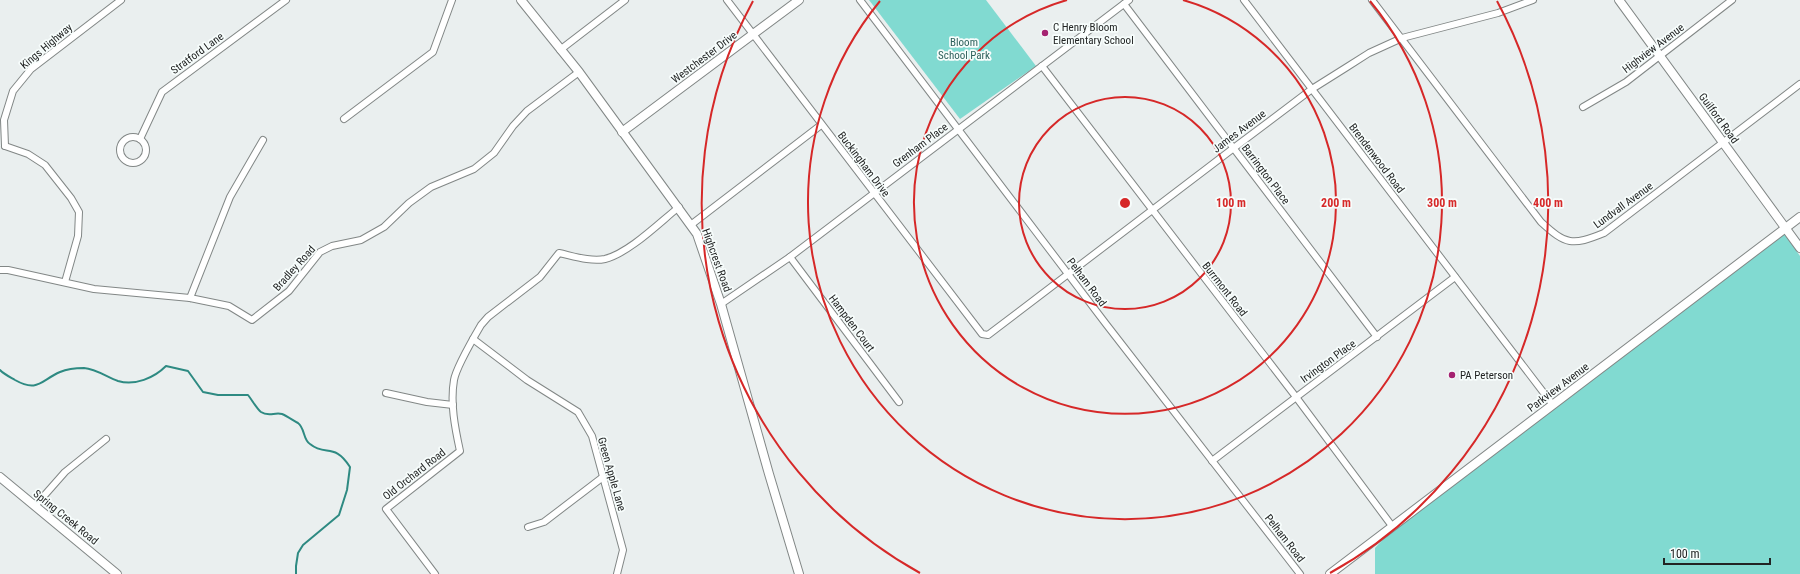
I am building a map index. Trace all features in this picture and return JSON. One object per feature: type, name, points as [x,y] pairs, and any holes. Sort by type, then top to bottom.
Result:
[{"type":"street","name":"Kings Highway","points":[[2,147],[4,120],[13,91],[31,69],[121,0]]},
{"type":"street","name":"Stratford Lane","points":[[140,139],[162,92],[286,0]]},
{"type":"street","points":[[344,119],[433,52],[452,0]]},
{"type":"street","name":"Highcrest Road","points":[[521,0],[579,72],[622,132],[692,224],[697,234],[721,304],[799,574]]},
{"type":"street","points":[[560,50],[625,0]]},
{"type":"street","name":"Buckingham Drive","points":[[727,0],[752,35],[982,334],[988,335]]},
{"type":"street","name":"Westchester Drive","points":[[622,132],[799,0]]},
{"type":"street","name":"Pelham Road","points":[[860,0],[1068,274],[1300,574]]},
{"type":"street","name":"Brendenwood Road","points":[[1244,0],[1553,405]]},
{"type":"street","name":"Lundvall Avenue","points":[[1372,0],[1541,222],[1556,236],[1568,242],[1586,241],[1604,233],[1800,84]]},
{"type":"street","name":"James Avenue","points":[[988,335],[1312,89],[1369,53],[1402,38],[1498,13],[1534,0]]},
{"type":"street","name":"Guilford Road","points":[[1619,0],[1800,248]]},
{"type":"street","name":"Highview Avenue","points":[[1583,107],[1626,82],[1732,0]]},
{"type":"street","name":"Grenham Place","points":[[721,304],[790,257],[1126,2]]},
{"type":"street","name":"Barrington Place","points":[[1126,2],[1233,148],[1377,337]]},
{"type":"street","name":"Burrmont Road","points":[[1042,66],[1296,397],[1392,526]]},
{"type":"street","name":"Bradley Road","points":[[0,270],[8,270],[94,288],[190,298],[229,306],[252,320],[289,291],[320,252],[332,246],[361,240],[384,227],[409,203],[431,187],[474,169],[494,153],[512,126],[527,111],[579,72]]},
{"type":"street","points":[[692,224],[821,125]]},
{"type":"street","points":[[127,139],[140,139],[146,150],[144,158],[138,163],[129,163],[122,158],[120,154],[121,145],[127,139]]},
{"type":"street","points":[[190,298],[230,197],[263,140]]},
{"type":"street","points":[[2,147],[28,154],[45,165],[71,198],[79,212],[78,236],[65,282]]},
{"type":"street","name":"Old Orchard Road","points":[[435,574],[386,509],[460,451],[455,428],[453,405],[454,379],[481,325],[488,317],[540,277],[559,253],[583,258],[604,259],[623,252],[679,207]]},
{"type":"street","name":"Parkview Avenue","points":[[1330,574],[1800,217]]},
{"type":"street","name":"Hampden Court","points":[[790,257],[899,402]]},
{"type":"street","name":"Irvington Place","points":[[1212,461],[1455,277]]},
{"type":"street","name":"Green Apple Lane","points":[[473,339],[527,380],[578,412],[592,436],[623,550],[617,574]]},
{"type":"street","points":[[386,393],[427,402],[453,405]]},
{"type":"street","points":[[35,506],[65,472],[106,439]]},
{"type":"street","name":"Spring Creek Road","points":[[0,477],[117,574]]},
{"type":"street","points":[[528,528],[544,522],[603,477]]},
{"type":"green space","name":"Bloom School Park","points":[[869,0],[986,0],[1036,66],[960,119]]},
{"type":"green space","points":[[1783,232],[1800,256],[1800,574],[1375,574],[1375,548],[1394,528],[1542,418],[1778,233]]},
{"type":"waterway","points":[[0,370],[9,377],[23,384],[34,385],[39,384],[63,371],[81,368],[93,370],[118,381],[137,382],[156,374],[166,366],[188,371],[203,392],[218,395],[248,395],[261,412],[266,414],[282,414],[298,423],[302,428],[308,442],[321,450],[335,452],[344,459],[350,467],[347,490],[339,515],[303,545],[298,553],[296,574]]},
{"type":"place","name":"C Henry Bloom Elementary School","points":[[1045,33]]},
{"type":"place","name":"PA Peterson","points":[[1452,375]]}]
